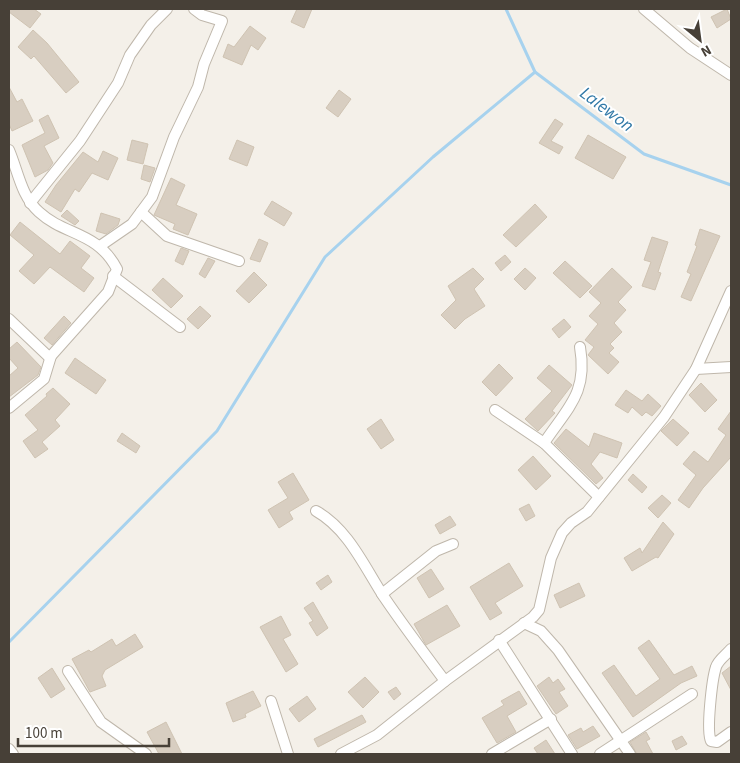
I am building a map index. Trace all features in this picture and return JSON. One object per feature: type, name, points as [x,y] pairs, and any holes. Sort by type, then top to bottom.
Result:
[{"type":"street","points":[[30,203],[80,141],[118,83],[130,55],[166,9]]},
{"type":"street","points":[[100,246],[132,224],[152,197],[174,137],[198,87],[204,64],[222,21],[202,15],[194,9]]},
{"type":"street","points":[[644,9],[690,48],[731,75]]},
{"type":"street","points":[[9,150],[20,184],[30,203],[48,218],[100,246],[117,269],[108,292],[51,356],[44,379],[9,408]]},
{"type":"street","points":[[141,212],[167,236],[240,261]]},
{"type":"street","points":[[114,276],[180,327]]},
{"type":"street","points":[[341,754],[377,735],[445,681],[524,623],[538,610],[551,558],[562,533],[571,523],[588,512],[664,418],[696,369],[731,291]]},
{"type":"street","points":[[9,319],[50,358],[51,356]]},
{"type":"street","points":[[544,443],[580,390],[584,368],[580,347]]},
{"type":"street","points":[[696,369],[731,367]]},
{"type":"street","points":[[495,410],[544,443],[599,497]]},
{"type":"street","points":[[316,510],[329,518],[350,542],[411,637],[445,681]]},
{"type":"street","points":[[382,594],[436,551],[453,544]]},
{"type":"street","points":[[524,623],[541,631],[558,650],[630,754]]},
{"type":"street","points":[[499,640],[572,754]]},
{"type":"street","points":[[731,650],[720,660],[715,670],[709,708],[709,735],[711,741],[717,742],[731,732]]},
{"type":"street","points":[[68,671],[101,722],[146,754]]},
{"type":"street","points":[[600,754],[692,694]]},
{"type":"street","points":[[271,701],[288,754]]},
{"type":"street","points":[[492,754],[550,719]]},
{"type":"street","points":[[9,749],[13,754]]},
{"type":"building","points":[[9,9],[34,9],[41,14],[30,28],[9,12]]},
{"type":"building","points":[[297,9],[312,9],[304,28],[291,22]]},
{"type":"building","points":[[727,9],[731,19],[717,28],[711,17]]},
{"type":"building","points":[[250,26],[266,38],[258,50],[251,45],[242,65],[223,57],[228,44],[234,47]]},
{"type":"building","points":[[33,30],[47,43],[79,82],[66,93],[34,56],[31,59],[18,47]]},
{"type":"building","points":[[9,87],[17,102],[22,99],[33,121],[12,131],[9,124]]},
{"type":"building","points":[[339,90],[351,99],[338,117],[326,108]]},
{"type":"building","points":[[48,115],[59,138],[44,146],[53,163],[48,170],[35,177],[22,145],[45,133],[39,120]]},
{"type":"building","points":[[555,119],[563,124],[551,141],[563,147],[559,154],[539,143]]},
{"type":"building","points":[[588,135],[626,157],[613,179],[575,158]]},
{"type":"building","points":[[132,140],[148,144],[143,164],[127,160]]},
{"type":"building","points":[[237,140],[254,147],[247,166],[229,159]]},
{"type":"building","points":[[103,151],[118,158],[108,180],[92,173],[79,192],[75,189],[61,212],[45,202],[56,185],[83,152],[98,162]]},
{"type":"building","points":[[144,165],[155,168],[150,182],[141,179]]},
{"type":"building","points":[[171,178],[185,185],[176,205],[197,214],[188,235],[173,229],[175,224],[154,215]]},
{"type":"building","points":[[272,201],[292,213],[284,226],[264,214]]},
{"type":"building","points":[[535,204],[547,217],[516,247],[503,235]]},
{"type":"building","points":[[67,210],[79,221],[75,225],[61,216]]},
{"type":"building","points":[[101,213],[120,219],[118,225],[106,234],[96,231]]},
{"type":"building","points":[[20,222],[60,254],[70,241],[90,256],[81,268],[94,278],[84,292],[50,267],[34,284],[19,271],[34,255],[10,235]]},
{"type":"building","points":[[700,229],[720,236],[691,301],[681,297],[691,274],[687,272],[697,246],[695,245]]},
{"type":"building","points":[[652,237],[668,242],[658,272],[661,273],[655,290],[642,286],[651,262],[644,260]]},
{"type":"building","points":[[259,239],[268,243],[260,262],[250,259]]},
{"type":"building","points":[[181,248],[189,251],[183,265],[175,261]]},
{"type":"building","points":[[505,255],[511,262],[501,271],[495,263]]},
{"type":"building","points":[[208,258],[215,261],[205,278],[199,274]]},
{"type":"building","points":[[565,261],[592,286],[580,298],[553,273]]},
{"type":"building","points":[[473,268],[484,279],[474,289],[485,306],[465,319],[455,329],[441,315],[456,300],[448,286]]},
{"type":"building","points":[[525,268],[536,278],[525,290],[514,279]]},
{"type":"building","points":[[612,268],[632,287],[618,302],[626,310],[614,323],[622,332],[610,344],[614,348],[609,353],[619,362],[608,374],[588,355],[594,347],[585,340],[598,324],[589,316],[601,303],[589,292]]},
{"type":"building","points":[[254,272],[267,285],[249,303],[236,291]]},
{"type":"building","points":[[163,278],[183,296],[171,308],[152,290]]},
{"type":"building","points":[[200,306],[211,316],[198,329],[187,319]]},
{"type":"building","points":[[64,316],[71,323],[52,345],[44,338]]},
{"type":"building","points":[[564,319],[571,327],[559,338],[552,329]]},
{"type":"building","points":[[17,342],[41,367],[38,375],[9,397],[9,376],[18,368],[9,358],[9,349]]},
{"type":"building","points":[[75,358],[106,380],[96,394],[65,373]]},
{"type":"building","points":[[499,364],[513,378],[496,396],[482,382]]},
{"type":"building","points":[[549,365],[572,385],[552,411],[555,413],[538,431],[525,419],[552,391],[537,378]]},
{"type":"building","points":[[701,383],[717,400],[705,412],[689,395]]},
{"type":"building","points":[[53,388],[70,404],[55,420],[60,426],[42,442],[48,449],[35,458],[23,441],[38,430],[25,415],[47,396],[46,394]]},
{"type":"building","points":[[626,390],[642,401],[648,394],[661,406],[652,416],[646,412],[642,416],[632,407],[628,413],[615,405]]},
{"type":"building","points":[[731,411],[731,457],[703,488],[689,508],[678,500],[696,475],[683,464],[694,451],[708,462],[726,435],[718,429]]},
{"type":"building","points":[[381,419],[394,440],[381,449],[367,429]]},
{"type":"building","points":[[673,419],[689,433],[677,446],[661,431]]},
{"type":"building","points":[[566,429],[589,447],[594,433],[622,443],[617,458],[600,452],[591,464],[603,478],[596,484],[554,443]]},
{"type":"building","points":[[122,433],[140,446],[136,453],[117,441]]},
{"type":"building","points":[[533,456],[551,476],[536,490],[518,470]]},
{"type":"building","points":[[293,473],[309,500],[289,512],[293,519],[279,528],[268,510],[288,498],[278,482]]},
{"type":"building","points":[[633,474],[647,487],[642,493],[628,480]]},
{"type":"building","points":[[662,495],[671,503],[658,518],[648,508]]},
{"type":"building","points":[[529,504],[535,516],[526,521],[519,509]]},
{"type":"building","points":[[450,516],[456,525],[440,534],[435,525]]},
{"type":"building","points":[[663,522],[674,534],[658,558],[656,557],[632,571],[624,558],[640,548],[642,553]]},
{"type":"building","points":[[509,563],[523,586],[495,603],[502,613],[490,620],[470,587]]},
{"type":"building","points":[[431,569],[444,589],[429,598],[417,578]]},
{"type":"building","points":[[328,575],[332,582],[321,590],[316,583]]},
{"type":"building","points":[[579,583],[585,596],[560,608],[554,595]]},
{"type":"building","points":[[313,602],[328,628],[317,636],[309,623],[313,621],[304,608]]},
{"type":"building","points":[[447,605],[460,626],[426,645],[414,624]]},
{"type":"building","points":[[281,616],[291,635],[283,639],[298,664],[286,672],[260,627]]},
{"type":"building","points":[[135,634],[143,647],[105,670],[102,676],[106,686],[90,692],[72,659],[89,650],[91,652],[112,639],[116,646]]},
{"type":"building","points":[[649,640],[674,675],[692,666],[697,676],[681,683],[633,717],[602,673],[614,665],[636,696],[660,679],[638,648]]},
{"type":"building","points":[[731,666],[731,690],[722,673]]},
{"type":"building","points":[[52,668],[65,689],[51,698],[38,678]]},
{"type":"building","points":[[365,677],[379,692],[363,708],[348,692]]},
{"type":"building","points":[[549,677],[553,683],[558,679],[565,689],[559,692],[568,706],[556,714],[537,686]]},
{"type":"building","points":[[396,687],[401,694],[394,700],[388,692]]},
{"type":"building","points":[[253,691],[261,706],[245,714],[246,717],[233,722],[226,703]]},
{"type":"building","points":[[519,691],[527,704],[507,716],[516,732],[497,743],[482,718],[504,705],[501,701]]},
{"type":"building","points":[[307,696],[316,709],[299,722],[289,709]]},
{"type":"building","points":[[362,715],[366,722],[318,747],[314,739]]},
{"type":"building","points":[[166,722],[182,754],[159,754],[147,732]]},
{"type":"building","points":[[593,726],[600,736],[577,749],[568,735],[581,728],[583,732]]},
{"type":"building","points":[[646,732],[650,739],[646,741],[653,754],[637,754],[630,742]]},
{"type":"building","points":[[682,736],[687,744],[676,750],[672,741]]},
{"type":"building","points":[[546,740],[555,754],[538,754],[534,748]]},
{"type":"waterway","name":"Lalewon","points":[[506,9],[535,72],[644,154],[731,185]]},
{"type":"waterway","points":[[9,642],[217,431],[325,257],[433,157],[535,72]]}]
